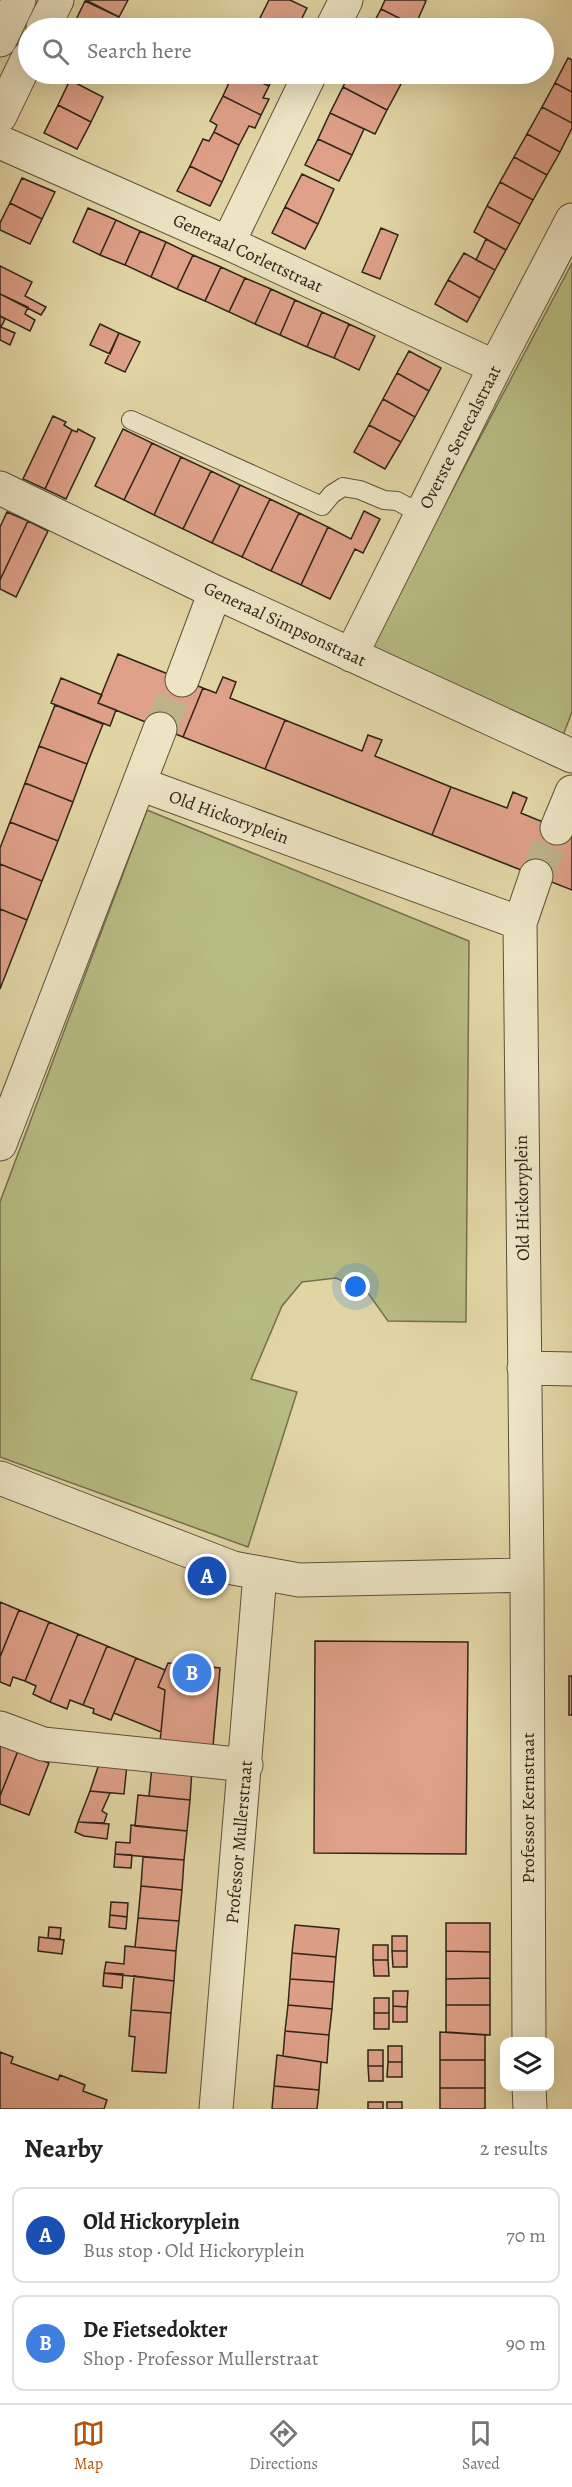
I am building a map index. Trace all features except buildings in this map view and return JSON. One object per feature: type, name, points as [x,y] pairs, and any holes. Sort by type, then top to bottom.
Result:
[{"type":"street","points":[[0,40],[19,0]]},
{"type":"street","points":[[48,18],[57,0]]},
{"type":"street","points":[[337,18],[346,0]]},
{"type":"street","points":[[0,116],[18,79]]},
{"type":"street","points":[[228,243],[305,84]]},
{"type":"street","name":"Generaal Corlettstraat","points":[[0,142],[228,243],[495,367]]},
{"type":"street","name":"Overste Senecalstraat","points":[[351,655],[495,367],[572,220]]},
{"type":"street","name":"Generaal Simpsonstraat","points":[[0,488],[215,592],[572,756]]},
{"type":"street","points":[[182,680],[215,592]]},
{"type":"street","points":[[0,1144],[160,729]]},
{"type":"street","name":"Old Hickoryplein","points":[[140,784],[520,923]]},
{"type":"street","points":[[557,828],[572,792]]},
{"type":"street","name":"Old Hickoryplein","points":[[527,1575],[520,923],[536,876]]},
{"type":"street","points":[[524,1368],[572,1369]]},
{"type":"street","points":[[0,1478],[233,1568],[260,1574],[299,1580],[527,1575]]},
{"type":"street","name":"Professor Mullerstraat","points":[[216,2109],[260,1574]]},
{"type":"street","name":"Professor Kernstraat","points":[[527,1575],[529,2037]]},
{"type":"street","points":[[0,1728],[43,1744],[246,1765]]},
{"type":"street","points":[[530,2091],[530,2109]]},
{"type":"lane","points":[[131,420],[322,506],[332,494],[344,487],[360,490],[384,500],[397,501],[421,514]]},
{"type":"green space","points":[[572,263],[572,712],[562,738],[369,648]]},
{"type":"green space","points":[[147,810],[469,941],[466,1322],[388,1321],[368,1293],[336,1278],[302,1282],[282,1306],[251,1379],[297,1392],[248,1547],[0,1457],[0,1202]]},
{"type":"tunnel","points":[[160,729],[182,680]]},
{"type":"tunnel","points":[[536,876],[557,828]]},
{"type":"place","name":"Old Hickoryplein","points":[[207,1576]]},
{"type":"place","name":"De Fietsedokter","points":[[192,1673]]}]
